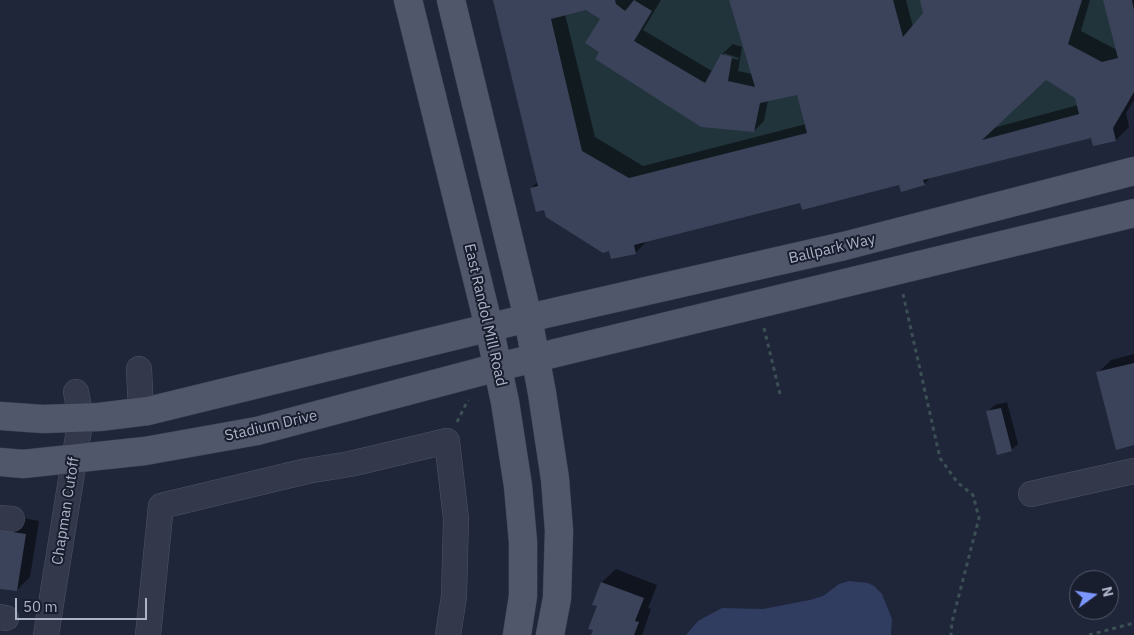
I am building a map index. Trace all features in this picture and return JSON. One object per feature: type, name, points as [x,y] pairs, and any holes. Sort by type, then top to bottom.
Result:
[{"type":"main road","name":"East Randol Mill Road","points":[[408,0],[498,367],[518,486],[522,542],[523,596],[517,635]]},
{"type":"main road","points":[[451,0],[528,318],[555,479],[559,531],[557,598],[550,635]]},
{"type":"main road","name":"Ballpark Way","points":[[528,318],[853,244],[1134,171]]},
{"type":"main road","points":[[536,358],[1134,213]]},
{"type":"main road","points":[[0,416],[43,419],[78,405],[99,417],[141,412],[528,318]]},
{"type":"main road","name":"Stadium Drive","points":[[0,462],[23,464],[74,460],[144,451],[257,431],[536,358]]},
{"type":"street","points":[[139,368],[141,412]]},
{"type":"street","name":"Chapman Cutoff","points":[[46,635],[74,460],[78,405]]},
{"type":"street","points":[[148,635],[161,506],[307,471],[350,464],[447,441],[456,520],[454,596],[448,635]]},
{"type":"street","points":[[1031,494],[1134,471]]},
{"type":"path","points":[[903,294],[940,458],[957,482],[973,495],[979,518],[952,622],[951,635]]},
{"type":"path","points":[[764,328],[780,394]]},
{"type":"path","points":[[447,441],[468,400]]},
{"type":"path","points":[[1089,635],[1134,623]]},
{"type":"shaded area","points":[[493,0],[1132,0],[1134,10],[1134,92],[1113,128],[1116,141],[1093,146],[1091,138],[923,180],[925,185],[901,192],[899,185],[800,203],[634,245],[636,254],[611,259],[609,251],[603,253],[546,217],[544,210],[536,212],[530,188],[538,186]]},
{"type":"water","points":[[849,581],[868,583],[882,594],[892,619],[891,635],[686,635],[698,621],[722,608],[763,609],[810,600],[823,596],[839,584]]},
{"type":"building","points":[[493,0],[615,0],[616,4],[625,11],[634,0],[652,11],[634,41],[705,83],[721,54],[732,57],[728,81],[755,87],[729,0],[893,0],[903,37],[923,13],[920,0],[1082,0],[1068,44],[1102,62],[1118,58],[1103,0],[1132,0],[1134,10],[1134,92],[1113,128],[1116,141],[1093,146],[1091,138],[923,180],[925,185],[901,192],[899,185],[802,210],[800,203],[634,245],[636,254],[611,259],[609,251],[603,253],[546,217],[544,210],[536,212],[530,188],[538,186]],"holes":[[[586,10],[600,19],[585,43],[599,52],[595,59],[701,127],[754,132],[760,103],[797,95],[807,133],[629,178],[582,151],[551,19]],[[1046,80],[1075,98],[1079,114],[982,140]]]},
{"type":"building","points":[[1134,363],[1134,445],[1116,450],[1096,372]]},
{"type":"building","points":[[1001,408],[1012,451],[997,455],[986,411]]},
{"type":"building","points":[[0,530],[26,534],[17,591],[0,589]]},
{"type":"building","points":[[601,582],[644,598],[635,621],[639,622],[634,635],[591,635],[593,630],[588,629],[597,606],[592,605]]}]
